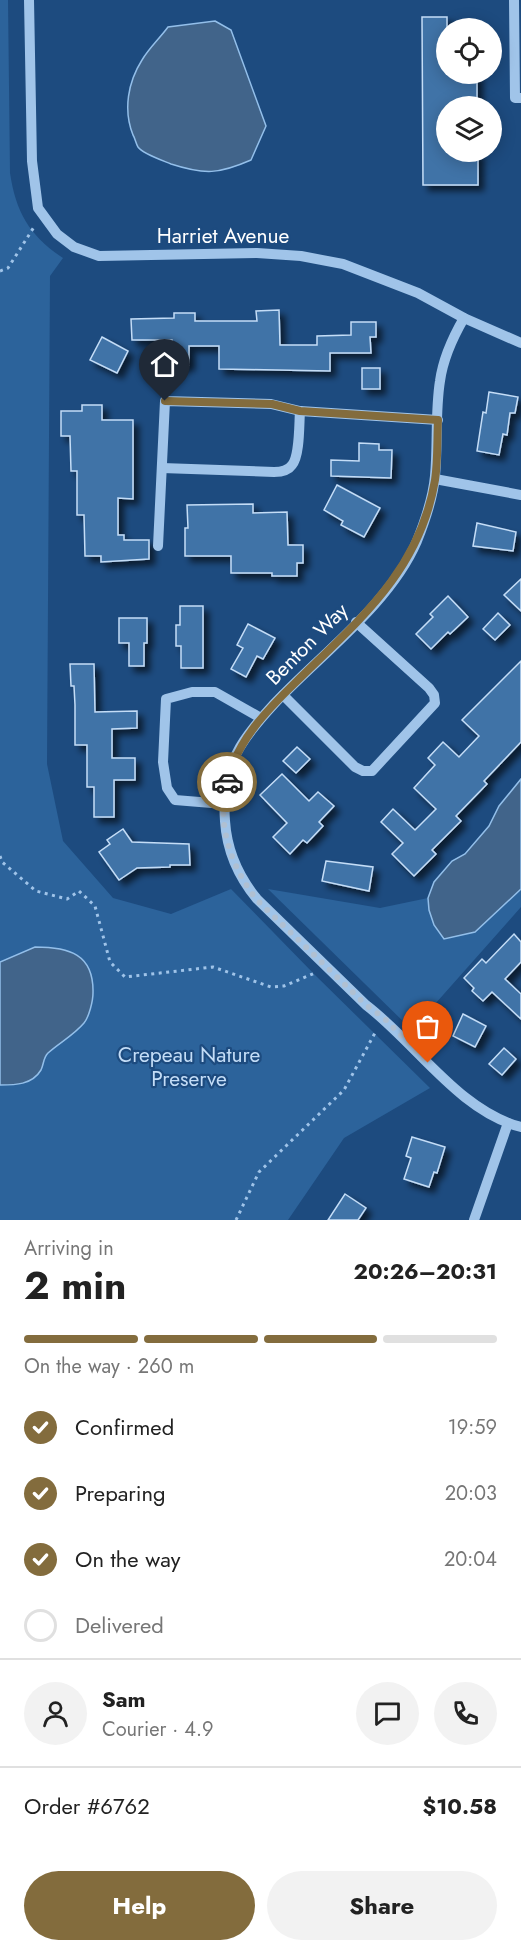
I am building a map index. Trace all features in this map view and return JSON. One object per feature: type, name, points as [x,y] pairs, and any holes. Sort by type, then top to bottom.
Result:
[{"type":"street","points":[[29,0],[32,161],[38,208]]},
{"type":"street","points":[[514,0],[515,98],[521,98]]},
{"type":"street","name":"Harriet Avenue","points":[[38,208],[57,234],[74,247],[99,256],[257,253],[301,256],[343,264],[418,293],[464,318],[521,343]]},
{"type":"street","name":"Benton Way","points":[[464,318],[447,354],[440,380],[435,478],[427,512],[416,543],[402,568],[369,610],[283,694],[261,718],[240,747],[225,791],[226,838],[243,882],[257,900],[366,1005],[384,1018],[410,1047],[481,1110],[521,1127]]},
{"type":"street","points":[[158,546],[165,401],[272,404],[300,411],[438,420]]},
{"type":"street","points":[[162,468],[274,472],[288,469],[297,457],[300,411]]},
{"type":"street","points":[[435,478],[521,495]]},
{"type":"street","points":[[283,694],[355,767],[363,771],[372,771],[435,703],[434,695],[429,687],[356,622]]},
{"type":"street","points":[[224,804],[175,800],[167,789],[164,762],[166,699],[192,692],[214,692],[261,718]]},
{"type":"street","points":[[474,1220],[508,1123]]},
{"type":"path","points":[[0,272],[8,268],[33,230],[38,208]]},
{"type":"path","points":[[0,856],[2,862],[36,891],[67,899],[78,891],[95,906],[110,962],[125,977],[213,967],[271,987],[284,987],[326,966]]},
{"type":"path","points":[[236,1220],[259,1172],[344,1090],[384,1018]]},
{"type":"green space","name":"Crepeau Nature Preserve","points":[[0,0],[8,0],[10,173],[16,200],[33,232],[51,250],[63,258],[50,276],[47,764],[63,841],[113,898],[171,914],[231,889],[430,1088],[344,1138],[288,1220],[0,1220]]},
{"type":"green space","points":[[268,889],[380,908],[428,898],[434,925],[475,932],[521,889],[521,907],[412,1030]]},
{"type":"shaded area","points":[[215,21],[231,30],[266,126],[251,160],[221,170],[193,170],[149,155],[137,146],[128,116],[128,96],[133,77],[142,60],[168,27]]},
{"type":"shaded area","points":[[521,779],[521,889],[475,932],[444,939],[434,925],[429,910],[428,898],[434,882],[452,861],[465,854],[489,826],[499,806]]},
{"type":"shaded area","points":[[35,947],[69,951],[84,961],[92,980],[93,996],[90,1009],[86,1020],[80,1027],[46,1055],[41,1070],[33,1079],[17,1084],[0,1085],[0,962]]},
{"type":"building","points":[[422,17],[447,17],[436,18],[436,84],[477,84],[477,96],[436,96],[436,162],[478,162],[478,185],[423,185]]},
{"type":"building","points":[[279,310],[280,345],[317,345],[317,336],[351,335],[351,322],[376,322],[376,337],[370,337],[371,353],[330,353],[330,371],[219,369],[219,346],[189,346],[189,365],[172,365],[172,340],[132,340],[131,319],[174,318],[174,313],[195,313],[195,321],[257,321],[256,311]]},
{"type":"building","points":[[102,337],[128,351],[117,373],[90,360]]},
{"type":"building","points":[[362,368],[380,368],[380,389],[362,389]]},
{"type":"building","points":[[489,392],[518,397],[515,413],[510,413],[507,435],[503,434],[499,455],[477,451],[483,412],[486,413]]},
{"type":"building","points":[[82,405],[102,405],[102,420],[133,420],[133,499],[118,498],[118,535],[124,535],[124,540],[149,540],[149,559],[101,562],[101,556],[85,556],[84,515],[77,515],[77,471],[71,471],[70,436],[61,436],[61,411],[82,411]]},
{"type":"building","points":[[359,443],[379,444],[379,450],[392,450],[391,478],[331,476],[331,460],[359,461]]},
{"type":"building","points":[[337,485],[380,508],[364,537],[341,525],[343,521],[324,510]]},
{"type":"building","points":[[253,504],[253,513],[287,512],[288,545],[303,545],[303,563],[297,563],[297,576],[272,576],[272,573],[231,573],[231,556],[185,556],[185,528],[188,528],[187,505]]},
{"type":"building","points":[[477,523],[516,532],[513,551],[473,546]]},
{"type":"building","points":[[521,579],[521,611],[504,595]]},
{"type":"building","points":[[448,596],[468,617],[431,649],[416,634],[433,617],[430,614]]},
{"type":"building","points":[[180,606],[203,606],[203,668],[181,668],[181,646],[176,646],[176,625],[180,625]]},
{"type":"building","points":[[498,613],[510,625],[495,640],[483,629]]},
{"type":"building","points":[[119,618],[147,618],[144,666],[129,666],[129,643],[119,643]]},
{"type":"building","points":[[248,624],[275,638],[263,659],[257,656],[246,677],[231,669],[243,648],[237,645]]},
{"type":"building","points":[[521,661],[521,742],[484,781],[487,784],[456,816],[461,821],[432,850],[436,854],[414,876],[392,854],[403,843],[381,822],[393,809],[415,830],[436,809],[414,788],[435,765],[428,758],[443,742],[459,757],[479,736],[462,720]]},
{"type":"building","points":[[70,664],[94,664],[95,712],[137,711],[137,728],[112,729],[112,758],[135,758],[135,780],[114,780],[114,817],[94,817],[94,787],[87,787],[87,745],[75,745],[74,686],[71,686]]},
{"type":"building","points":[[297,747],[310,759],[296,773],[283,761]]},
{"type":"building","points":[[282,774],[309,801],[318,792],[334,806],[319,822],[323,826],[307,843],[303,840],[290,854],[273,837],[287,823],[260,795]]},
{"type":"building","points":[[123,829],[132,842],[189,844],[190,865],[137,868],[119,880],[99,852],[110,844],[107,840]]},
{"type":"building","points":[[326,861],[373,867],[369,891],[322,881]]},
{"type":"building","points":[[514,934],[521,942],[521,962],[505,979],[521,994],[521,1019],[492,992],[483,1001],[472,991],[474,988],[464,978],[482,959],[486,963]]},
{"type":"building","points":[[463,1014],[486,1026],[475,1047],[453,1036]]},
{"type":"building","points":[[504,1048],[516,1059],[502,1075],[489,1064]]},
{"type":"building","points":[[412,1137],[445,1147],[437,1173],[434,1172],[429,1187],[404,1179],[411,1158],[406,1156]]},
{"type":"building","points":[[345,1194],[366,1208],[358,1220],[328,1220]]},
{"type":"way so far","points":[[227,782],[224,804],[226,838],[243,882],[257,900],[366,1005],[384,1018],[428,1063]]},
{"type":"route","points":[[165,401],[272,404],[300,411],[438,420],[435,478],[427,512],[416,543],[402,568],[369,610],[261,718],[240,747],[227,782]]}]
